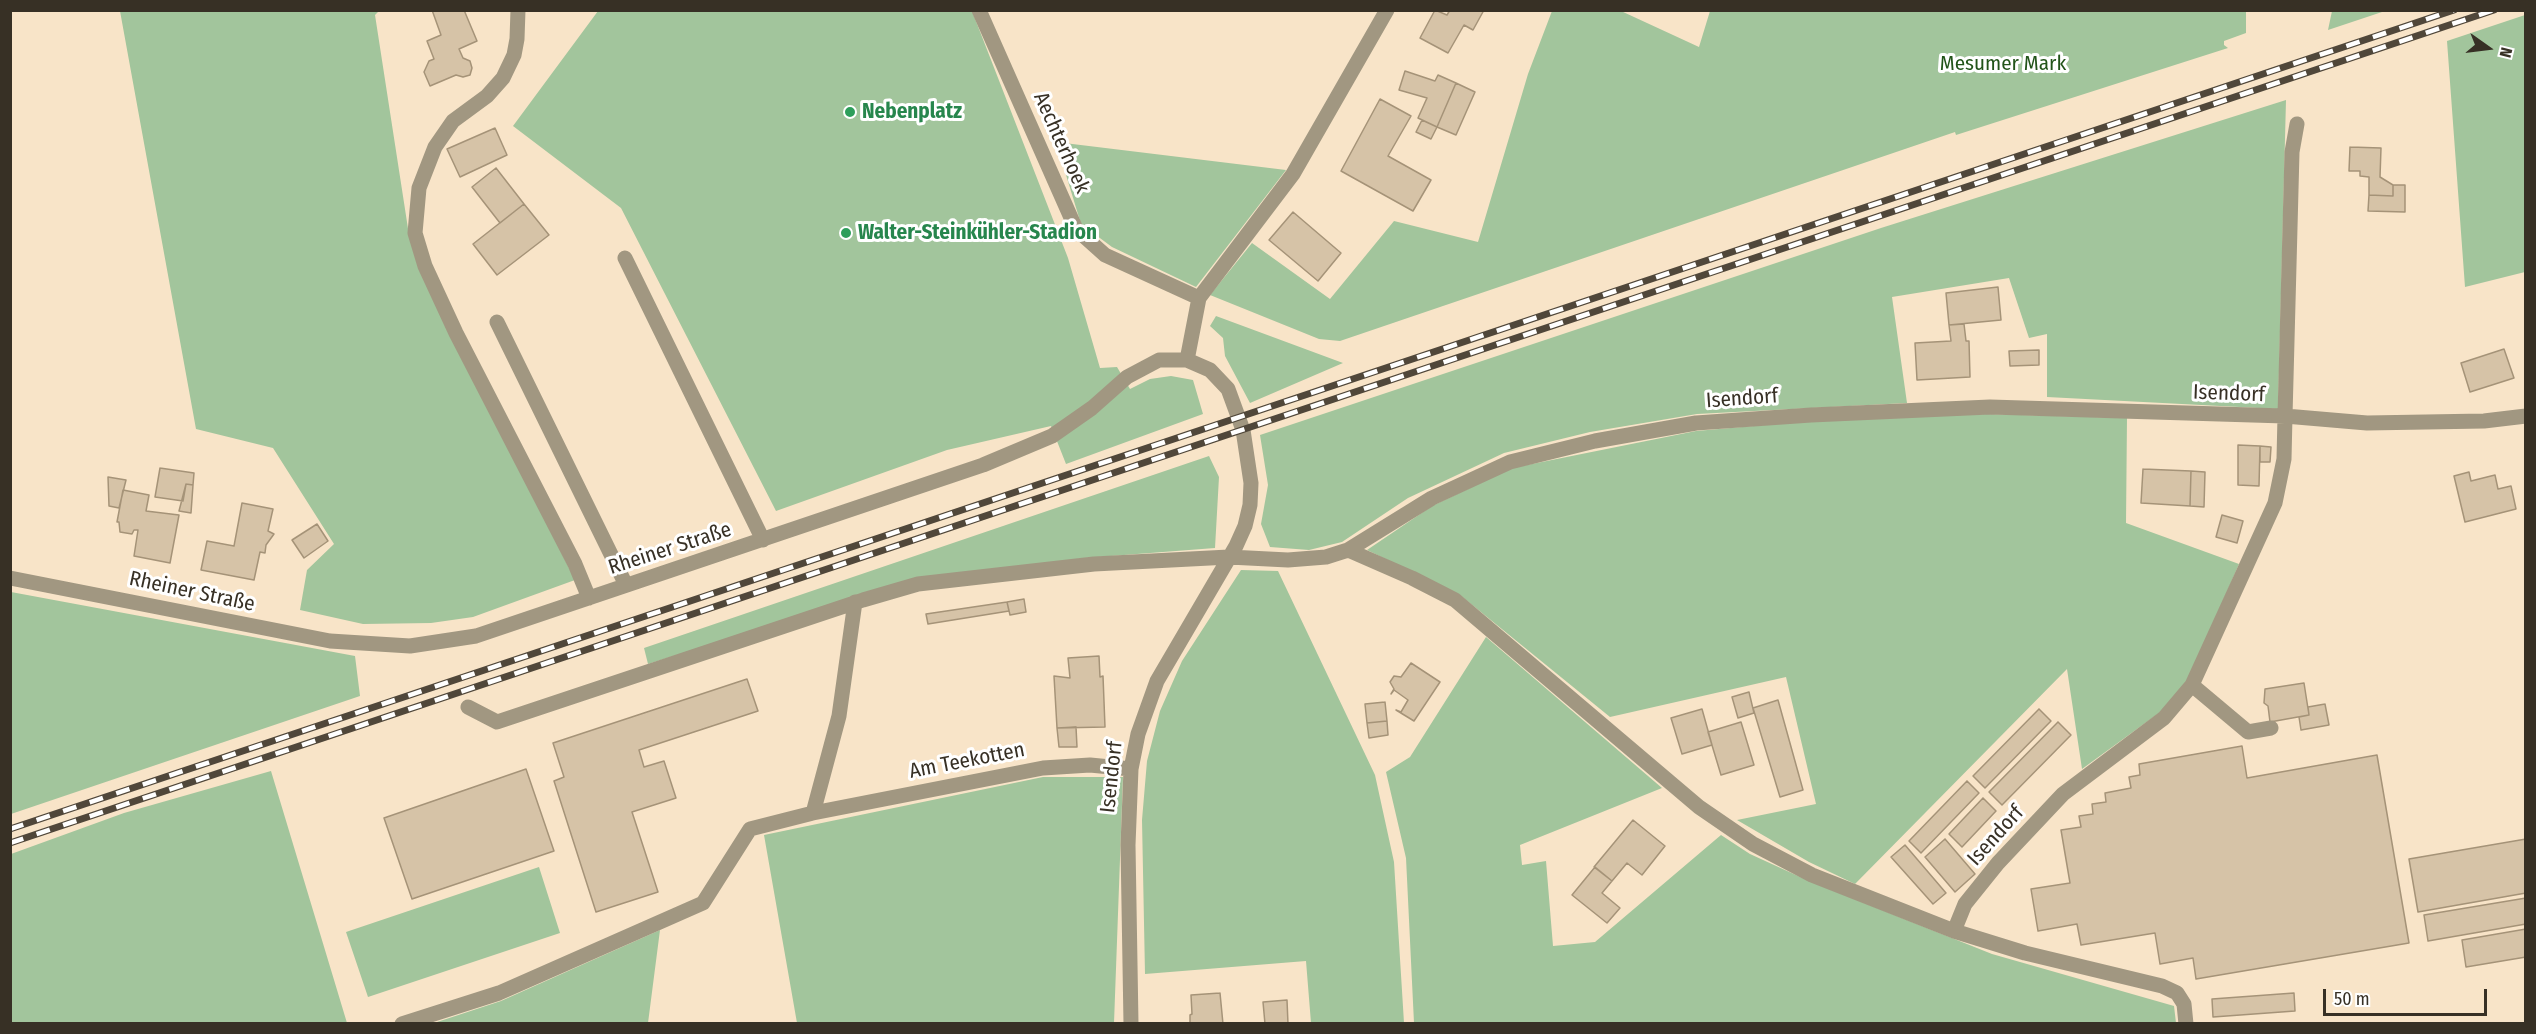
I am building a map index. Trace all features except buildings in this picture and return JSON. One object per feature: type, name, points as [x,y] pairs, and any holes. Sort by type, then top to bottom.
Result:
[{"type":"street","points":[[519,10],[514,55],[503,78],[487,96],[453,121],[435,147],[419,188],[415,233],[425,266],[456,333],[575,564],[589,598]]},
{"type":"street","name":"Aechterhoek","points":[[978,10],[1076,229],[1105,255],[1199,298]]},
{"type":"street","points":[[1187,360],[1199,298],[1293,174],[1387,10]]},
{"type":"street","name":"Isendorf","points":[[1954,931],[1965,904],[2030,828],[2063,794],[2164,718],[2192,685],[2275,503],[2284,459],[2292,152],[2297,124]]},
{"type":"street","points":[[625,258],[763,540]]},
{"type":"street","points":[[497,322],[626,585]]},
{"type":"street","name":"Rheiner Straße","points":[[10,578],[330,641],[410,646],[476,636],[983,465],[1052,436],[1092,408],[1127,377],[1159,360],[1187,360],[1210,369],[1228,389],[1243,430],[1248,461]]},
{"type":"street","name":"Isendorf","points":[[1229,557],[1288,560],[1326,557],[1348,550],[1432,498],[1510,462],[1595,441],[1696,423],[1990,407],[2285,417],[2367,423],[2484,421],[2526,416]]},
{"type":"street","name":"Isendorf","points":[[1131,1023],[1128,845],[1131,769],[1138,734],[1157,681],[1245,526],[1251,483],[1248,461]]},
{"type":"street","points":[[1348,550],[1455,600],[1698,807],[1753,844],[1812,875],[1954,931],[2025,953],[2162,986],[2177,993],[2184,1004],[2186,1023]]},
{"type":"street","points":[[468,708],[497,722],[855,602],[918,584],[1094,564],[1229,557]]},
{"type":"street","points":[[813,813],[839,716],[855,602]]},
{"type":"street","points":[[2192,685],[2248,732],[2271,729]]},
{"type":"street","name":"Am Teekotten","points":[[402,1023],[499,993],[703,903],[750,829],[813,813],[1043,768],[1090,765],[1131,769]]},
{"type":"green space","points":[[2332,10],[2385,11],[2328,30]]},
{"type":"green space","points":[[120,11],[379,11],[375,15],[409,235],[419,265],[575,580],[473,617],[431,623],[363,624],[300,610],[307,570],[334,544],[273,448],[196,429]]},
{"type":"green space","name":"Walter-Steinkühler-Stadion","points":[[598,11],[972,11],[1068,258],[1100,368],[1117,367],[1130,389],[1150,379],[1171,376],[1193,380],[1203,414],[1066,464],[1051,426],[947,450],[776,511],[621,208],[513,126]]},
{"type":"green space","name":"Mesumer Mark","points":[[1552,11],[1621,11],[1699,47],[1710,11],[2246,11],[2246,33],[2224,41],[2224,45],[2228,48],[1956,135],[1955,132],[1340,341],[1319,339],[1210,295],[1252,243],[1330,299],[1394,221],[1478,242],[1528,74]]},
{"type":"green space","points":[[2525,15],[2525,272],[2465,287],[2447,41]]},
{"type":"green space","points":[[2286,100],[2278,409],[2047,397],[2047,334],[2029,338],[2009,278],[1892,297],[1907,403],[1697,414],[1590,432],[1504,453],[1408,498],[1342,542],[1309,550],[1270,547],[1261,524],[1268,485],[1260,435],[1881,228]]},
{"type":"green space","points":[[1056,142],[1286,170],[1196,287],[1112,247],[1081,224]]},
{"type":"green space","points":[[1216,316],[1343,363],[1250,403],[1225,356],[1223,338],[1210,326]]},
{"type":"green space","points":[[1986,414],[2127,418],[2126,523],[2239,564],[2187,684],[2159,713],[2082,769],[2067,669],[1855,884],[1809,862],[1737,820],[1816,804],[1786,677],[1610,717],[1460,595],[1367,550],[1432,506],[1512,468],[1696,431],[1811,421]]},
{"type":"green space","points":[[1209,456],[1219,477],[1215,548],[1085,558],[915,580],[648,664],[644,648]]},
{"type":"green space","points":[[1241,570],[1278,571],[1375,775],[1394,862],[1404,1023],[1311,1023],[1306,961],[1145,974],[1142,820],[1147,761],[1160,711],[1182,661]]},
{"type":"green space","points":[[11,592],[355,656],[360,696],[11,814]]},
{"type":"green space","points":[[1486,637],[1662,788],[1520,845],[1522,865],[1546,861],[1553,946],[1595,942],[1721,835],[1750,854],[1809,881],[1992,954],[2174,1006],[2176,1023],[1414,1023],[1406,858],[1386,772],[1410,757]]},
{"type":"green space","points":[[271,771],[347,1023],[11,1023],[11,854],[124,813]]},
{"type":"green space","points":[[1043,777],[1123,777],[1114,1023],[797,1023],[764,835]]},
{"type":"green space","points":[[539,867],[560,933],[368,997],[346,932]]},
{"type":"green space","points":[[660,930],[648,1023],[431,1024],[501,1001]]},
{"type":"railway","points":[[10,829],[2454,10]]},
{"type":"railway","points":[[10,843],[2494,10]]},
{"type":"place","name":"Nebenplatz","points":[[850,112]]},
{"type":"place","name":"Walter-Steinkühler-Stadion","points":[[846,233]]}]
